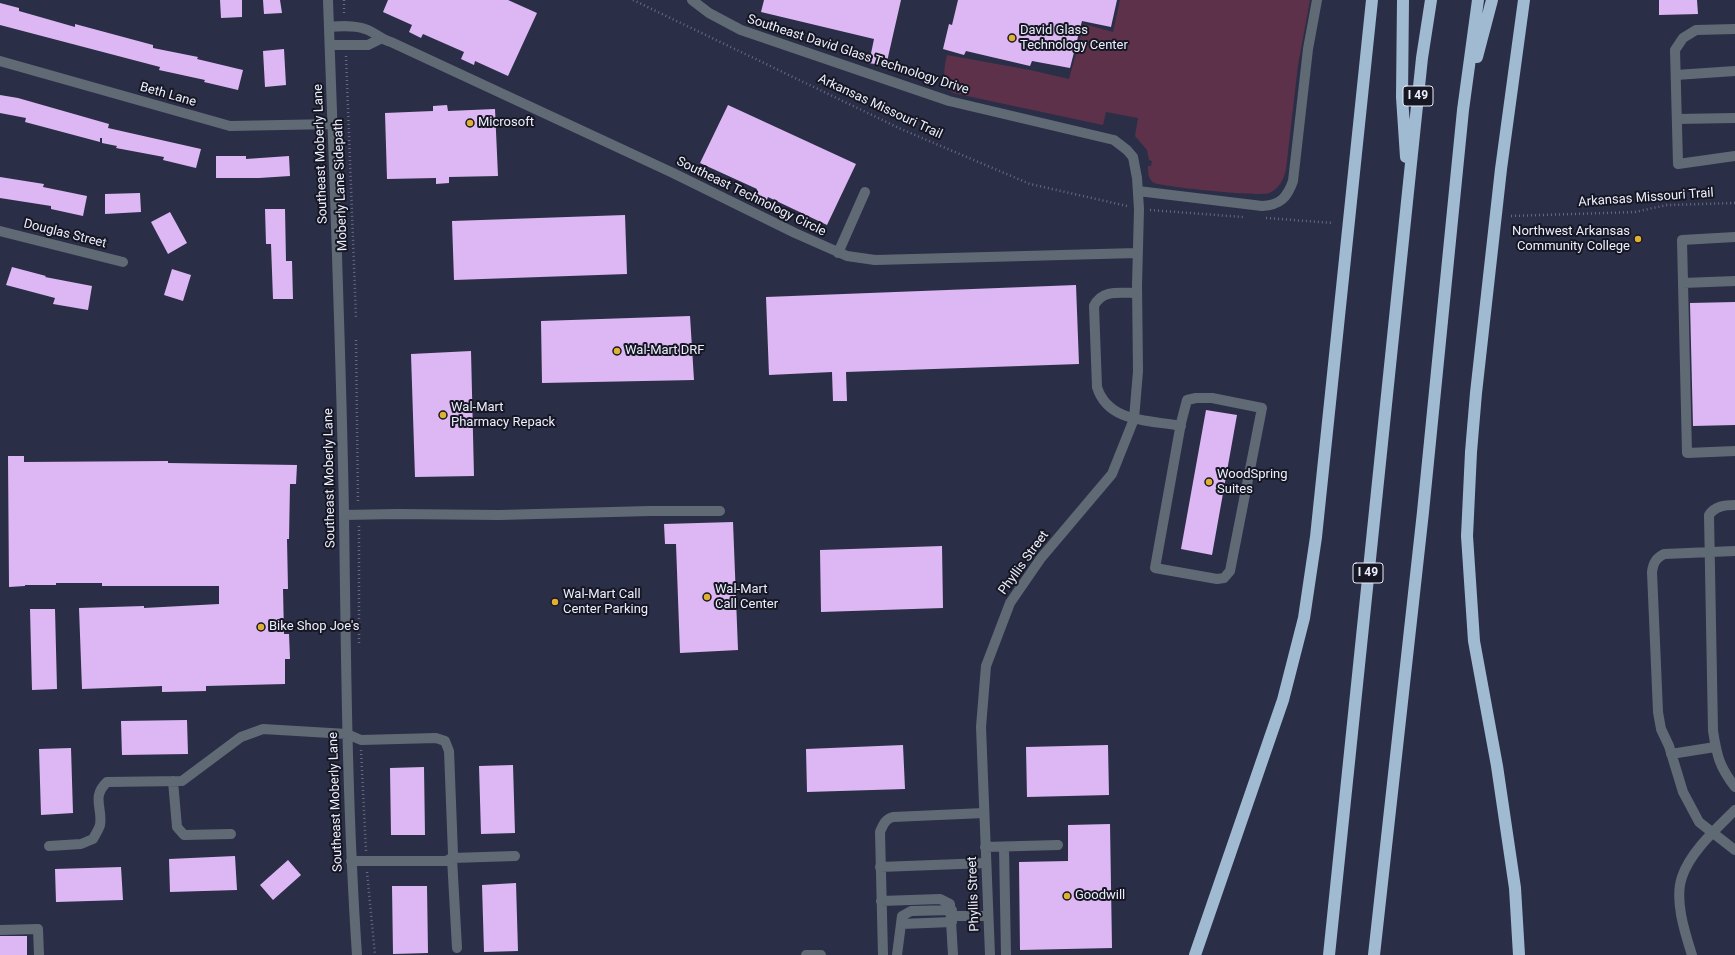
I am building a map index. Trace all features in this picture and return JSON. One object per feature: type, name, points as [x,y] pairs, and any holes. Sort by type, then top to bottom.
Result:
[{"type":"highway","points":[[1195,955],[1284,700],[1304,618],[1317,529],[1372,0]]},
{"type":"highway","points":[[1403,0],[1402,97],[1408,192]]},
{"type":"highway","name":"I 49","points":[[1329,955],[1422,58],[1431,0]]},
{"type":"highway","points":[[1374,955],[1421,535],[1463,110],[1478,0]]},
{"type":"highway","points":[[1463,110],[1492,0]]},
{"type":"highway","points":[[1520,955],[1515,888],[1497,766],[1474,641],[1467,536],[1471,452],[1476,393],[1501,169],[1524,0]]},
{"type":"street","name":"Southeast Moberly Lane","points":[[328,0],[340,329],[347,734],[351,861],[357,955]]},
{"type":"street","name":"Southeast David Glass Technology Drive","points":[[692,0],[708,13],[741,30],[948,101],[1104,136],[1114,140],[1127,150],[1133,157],[1136,166],[1138,191],[1137,253]]},
{"type":"street","points":[[1138,191],[1262,206],[1272,205],[1285,197],[1290,190],[1293,181],[1308,49],[1318,0]]},
{"type":"street","name":"Southeast Technology Circle","points":[[329,27],[345,26],[365,29],[376,34],[380,39],[391,42],[838,253],[855,259],[875,260],[1137,253]]},
{"type":"street","points":[[1735,29],[1696,30],[1683,38],[1675,50],[1678,164],[1735,156]]},
{"type":"street","points":[[330,45],[368,45],[380,39]]},
{"type":"street","name":"Beth Lane","points":[[0,61],[230,126],[333,124]]},
{"type":"street","points":[[1676,75],[1735,71]]},
{"type":"street","points":[[1677,119],[1735,118]]},
{"type":"street","points":[[838,253],[866,192]]},
{"type":"street","name":"Douglas Street","points":[[0,231],[123,262]]},
{"type":"street","points":[[1735,237],[1682,240],[1687,453],[1735,452]]},
{"type":"street","name":"Phyllis Street","points":[[990,955],[981,727],[986,666],[1010,603],[1041,558],[1112,474],[1134,419],[1138,371],[1137,253]]},
{"type":"street","points":[[1683,283],[1735,281]]},
{"type":"street","points":[[1137,293],[1115,292],[1105,295],[1098,299],[1094,306],[1093,317],[1097,387],[1100,396],[1112,411],[1134,419],[1181,426]]},
{"type":"street","points":[[1196,398],[1212,398],[1262,408],[1230,571],[1224,578],[1217,579],[1156,568],[1181,426],[1187,400],[1196,398]]},
{"type":"street","points":[[1735,505],[1719,507],[1712,511],[1709,515],[1713,731],[1716,754],[1724,772],[1735,786]]},
{"type":"street","points":[[344,515],[499,515],[650,511],[720,511]]},
{"type":"street","points":[[1735,551],[1664,554],[1657,558],[1653,564],[1652,572],[1658,712],[1661,729],[1683,792],[1699,822],[1735,850]]},
{"type":"street","points":[[49,846],[81,844],[93,839],[100,824],[98,800],[100,789],[107,782],[182,780],[242,737],[263,729],[347,734],[360,740],[436,738],[445,742],[449,750],[456,948]]},
{"type":"street","points":[[1671,754],[1715,747]]},
{"type":"street","points":[[173,781],[177,827],[184,835],[231,834]]},
{"type":"street","points":[[1692,955],[1684,932],[1680,908],[1681,878],[1689,863],[1712,833],[1735,810]]},
{"type":"street","points":[[883,955],[880,832],[888,818],[984,814]]},
{"type":"street","points":[[985,847],[1058,845]]},
{"type":"street","points":[[1004,846],[1006,955]]},
{"type":"street","points":[[351,861],[446,861],[452,858],[515,856]]},
{"type":"street","points":[[880,867],[986,863]]},
{"type":"street","points":[[881,901],[940,899],[950,904],[952,916],[953,955]]},
{"type":"street","points":[[897,955],[898,936],[901,924],[952,916],[988,916]]},
{"type":"street","points":[[0,930],[38,929],[39,955]]},
{"type":"street","points":[[806,955],[820,955]]},
{"type":"path","points":[[344,0],[344,18]]},
{"type":"path","name":"Arkansas Missouri Trail","points":[[633,0],[901,129],[1030,184],[1128,206]]},
{"type":"path","name":"Moberly Lane Sidepath","points":[[346,51],[356,318]]},
{"type":"path","name":"Arkansas Missouri Trail","points":[[1511,216],[1635,212],[1667,205],[1735,202]]},
{"type":"path","points":[[356,340],[358,502]]},
{"type":"shaded area","points":[[1120,0],[1310,0],[1298,65],[1286,169],[1282,180],[1276,189],[1269,193],[1249,194],[1193,189],[1154,183],[1149,177],[1148,171],[1148,166],[1151,166],[1152,161],[1149,160],[1147,150],[1135,136],[1138,118],[1106,112],[1103,125],[953,93],[949,89],[944,75],[947,55],[1030,70],[1069,79],[1084,24],[1113,32]]},
{"type":"building","points":[[220,0],[242,0],[242,17],[221,18]]},
{"type":"building","points":[[263,0],[280,0],[282,13],[264,14]]},
{"type":"building","points":[[388,0],[508,0],[537,13],[508,76],[475,61],[474,65],[461,59],[464,52],[423,34],[421,38],[409,32],[412,25],[383,12]]},
{"type":"building","points":[[764,0],[901,0],[886,66],[869,63],[874,39],[761,12]]},
{"type":"building","name":"David Glass Technology Center","points":[[958,0],[1117,0],[1111,27],[1082,21],[1070,68],[1032,61],[1030,66],[966,51],[964,55],[943,49],[949,24],[952,25]]},
{"type":"building","points":[[1659,0],[1697,0],[1698,14],[1659,15]]},
{"type":"building","points":[[0,3],[19,8],[19,11],[75,27],[75,24],[153,45],[153,48],[198,57],[197,59],[243,70],[238,90],[204,82],[205,80],[159,70],[160,67],[0,25]]},
{"type":"building","points":[[284,49],[286,85],[265,87],[263,51]]},
{"type":"building","points":[[0,95],[18,98],[109,124],[108,128],[201,149],[196,168],[163,160],[164,157],[116,148],[117,146],[102,143],[102,138],[100,138],[100,142],[25,122],[26,118],[0,113]]},
{"type":"building","points":[[447,105],[448,111],[495,109],[498,176],[449,177],[449,183],[436,184],[436,178],[387,179],[385,113],[433,111],[433,106]]},
{"type":"building","points":[[728,105],[856,164],[827,225],[768,197],[764,207],[752,201],[757,189],[700,163]]},
{"type":"building","points":[[216,156],[246,156],[246,159],[289,156],[290,176],[216,178]]},
{"type":"building","points":[[0,177],[44,184],[43,187],[87,196],[83,216],[51,209],[51,206],[0,198]]},
{"type":"building","points":[[140,193],[141,212],[105,214],[105,194]]},
{"type":"building","points":[[265,209],[285,209],[286,261],[292,261],[293,299],[273,299],[271,244],[266,244]]},
{"type":"building","points":[[170,212],[187,243],[168,254],[151,222]]},
{"type":"building","points":[[625,215],[627,274],[454,280],[452,221]]},
{"type":"building","points":[[12,267],[46,276],[45,277],[92,286],[88,310],[53,304],[55,298],[6,285]]},
{"type":"building","points":[[172,269],[191,275],[183,301],[164,295]]},
{"type":"building","points":[[1076,285],[1079,364],[846,372],[847,401],[833,401],[832,372],[769,375],[766,297]]},
{"type":"building","points":[[1735,302],[1735,425],[1693,426],[1690,303]]},
{"type":"building","name":"Wal-Mart DRF","points":[[690,316],[694,380],[542,383],[541,321]]},
{"type":"building","name":"Wal-Mart Pharmacy Repack","points":[[471,351],[474,476],[415,477],[411,354]]},
{"type":"building","name":"WoodSpring Suites","points":[[1206,410],[1237,415],[1212,555],[1181,549]]},
{"type":"building","points":[[8,456],[24,456],[24,462],[168,461],[168,463],[297,465],[296,484],[290,484],[289,539],[287,539],[288,589],[283,589],[284,634],[289,634],[290,659],[285,659],[285,684],[206,686],[206,691],[162,692],[162,686],[82,689],[79,608],[144,606],[144,608],[219,604],[219,586],[102,586],[102,583],[56,583],[56,585],[25,585],[9,587]]},
{"type":"building","name":"Wal-Mart Call Center","points":[[733,522],[738,650],[680,653],[676,544],[665,544],[664,524]]},
{"type":"building","points":[[942,546],[943,608],[821,612],[820,550]]},
{"type":"building","points":[[30,609],[55,609],[57,689],[32,690]]},
{"type":"building","points":[[187,720],[188,754],[122,755],[121,721]]},
{"type":"building","points":[[903,745],[905,789],[807,792],[806,749]]},
{"type":"building","points":[[1108,745],[1109,795],[1027,797],[1026,747]]},
{"type":"building","points":[[71,748],[73,813],[41,815],[39,749]]},
{"type":"building","points":[[513,765],[515,833],[481,834],[479,766]]},
{"type":"building","points":[[424,767],[425,835],[391,835],[390,768]]},
{"type":"building","points":[[1110,824],[1112,948],[1020,950],[1019,862],[1068,861],[1068,825]]},
{"type":"building","points":[[235,856],[237,890],[170,892],[169,859]]},
{"type":"building","points":[[288,860],[301,875],[273,900],[260,885]]},
{"type":"building","points":[[121,867],[123,900],[56,902],[55,869]]},
{"type":"building","points":[[516,883],[518,951],[484,952],[482,885]]},
{"type":"building","points":[[392,886],[427,886],[428,953],[393,954]]},
{"type":"building","points":[[0,936],[27,936],[27,955],[0,955]]},
{"type":"place","name":"David Glass Technology Center","points":[[1012,38]]},
{"type":"place","name":"Microsoft","points":[[470,123]]},
{"type":"place","name":"Northwest Arkansas Community College","points":[[1638,239]]},
{"type":"place","name":"Wal-Mart DRF","points":[[617,351]]},
{"type":"place","name":"Wal-Mart Pharmacy Repack","points":[[443,415]]},
{"type":"place","name":"WoodSpring Suites","points":[[1209,482]]},
{"type":"place","name":"Wal-Mart Call Center","points":[[707,597]]},
{"type":"place","name":"Wal-Mart Call Center Parking","points":[[555,602]]},
{"type":"place","name":"Bike Shop Joe's","points":[[261,627]]},
{"type":"place","name":"Goodwill","points":[[1067,896]]}]
